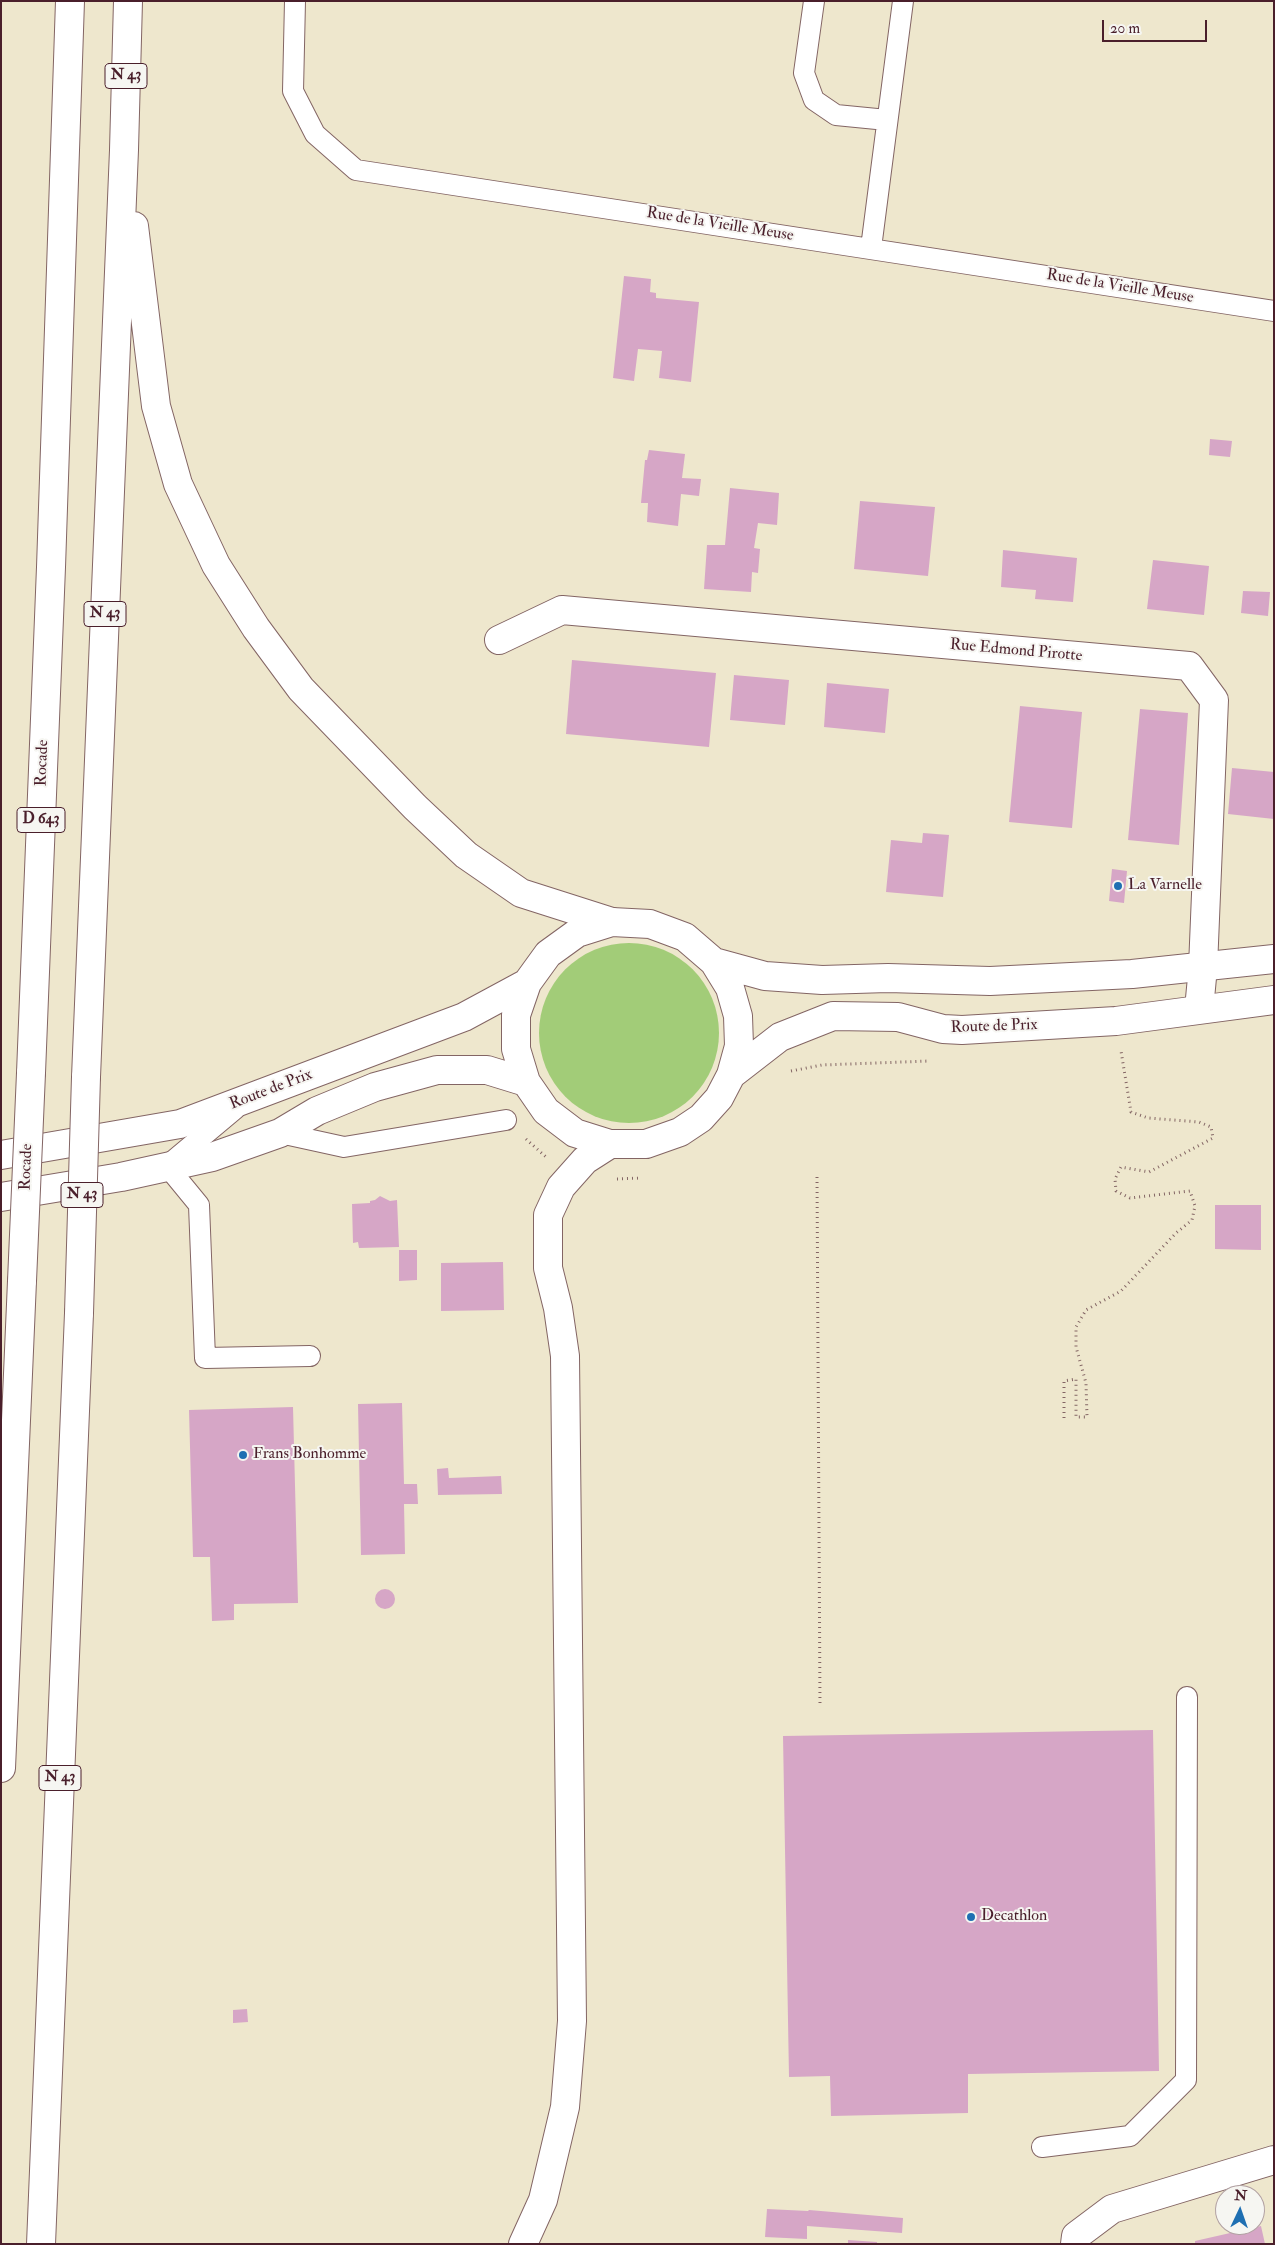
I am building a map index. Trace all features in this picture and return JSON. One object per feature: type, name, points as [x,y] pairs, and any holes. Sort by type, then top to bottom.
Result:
[{"type":"main road","name":"Rocade","points":[[1,1768],[51,567],[70,1]]},
{"type":"main road","name":"N 43","points":[[41,2244],[79,1313],[86,1077],[124,150],[128,1]]},
{"type":"main road","points":[[124,150],[156,406],[178,484],[221,573],[256,628],[301,689],[415,807],[466,855],[521,893],[612,922]]},
{"type":"main road","name":"Rue Edmond Pirotte","points":[[499,640],[562,610],[1188,666],[1214,700],[1203,967],[1199,1009]]},
{"type":"main road","name":"Route de Prix","points":[[612,922],[650,924],[685,937],[714,962],[730,988],[738,1016],[739,1046],[731,1075],[719,1098],[707,1111],[680,1132],[646,1144],[610,1144],[575,1133],[546,1111],[526,1082],[516,1049],[516,1015],[527,983],[548,954],[577,933],[612,922]]},
{"type":"main road","name":"Route de Prix","points":[[714,962],[765,976],[822,980],[888,978],[990,981],[1132,974],[1274,959]]},
{"type":"main road","name":"Route de Prix","points":[[1,1155],[180,1124],[464,1017],[527,983]]},
{"type":"main road","name":"Route de Prix","points":[[731,1075],[780,1037],[833,1016],[898,1016],[943,1029],[962,1030],[1116,1021],[1274,1000]]},
{"type":"main road","points":[[1,1197],[121,1176],[212,1157],[280,1133],[317,1111],[374,1087],[437,1070],[487,1070],[526,1082]]},
{"type":"main road","points":[[523,2244],[543,2200],[565,2107],[572,2020],[565,1356],[558,1308],[548,1268],[548,1215],[560,1187],[585,1160],[610,1144]]},
{"type":"main road","points":[[1075,2244],[1076,2236],[1112,2208],[1274,2160]]},
{"type":"lane","name":"Rue de la Vieille Meuse","points":[[294,1],[293,90],[315,134],[356,170],[1274,311]]},
{"type":"lane","points":[[814,1],[804,73],[814,100],[836,116],[887,120]]},
{"type":"lane","points":[[870,248],[903,1]]},
{"type":"lane","points":[[244,1101],[167,1166],[199,1205],[205,1358],[310,1356]]},
{"type":"lane","points":[[280,1133],[344,1147],[506,1120]]},
{"type":"lane","points":[[1042,2147],[1130,2136],[1186,2080],[1187,1697]]},
{"type":"path","points":[[1064,1418],[1064,1381],[1076,1379],[1076,1417],[1087,1417],[1086,1383],[1076,1347],[1076,1327],[1086,1310],[1121,1291],[1176,1233],[1192,1220],[1195,1206],[1190,1192],[1130,1198],[1116,1190],[1114,1179],[1121,1167],[1150,1172],[1213,1138],[1211,1128],[1198,1122],[1148,1118],[1131,1112],[1116,1021]]},
{"type":"path","points":[[817,1177],[820,1706]]},
{"type":"green space","points":[[629,943],[663,950],[686,964],[698,976],[708,991],[715,1007],[719,1033],[712,1067],[698,1090],[686,1102],[671,1112],[655,1119],[629,1123],[595,1116],[572,1102],[560,1090],[550,1075],[543,1059],[539,1033],[546,999],[560,976],[572,964],[587,954],[603,947]]},
{"type":"building","points":[[624,276],[651,279],[650,292],[656,293],[656,298],[699,302],[691,382],[659,378],[662,351],[638,349],[634,381],[613,378]]},
{"type":"building","points":[[1210,439],[1232,441],[1230,457],[1209,455]]},
{"type":"building","points":[[649,450],[685,454],[682,478],[701,479],[699,496],[681,494],[678,526],[647,522],[648,503],[641,503],[645,460],[647,460]]},
{"type":"building","points":[[730,488],[779,493],[777,525],[758,523],[754,548],[760,549],[758,573],[752,572],[751,592],[704,589],[707,545],[725,545]]},
{"type":"building","points":[[860,501],[935,507],[928,576],[854,569]]},
{"type":"building","points":[[1003,550],[1077,558],[1073,602],[1035,599],[1036,590],[1001,587]]},
{"type":"building","points":[[1153,560],[1209,566],[1204,615],[1147,609]]},
{"type":"building","points":[[1243,591],[1270,592],[1268,616],[1241,613]]},
{"type":"building","points":[[572,660],[716,673],[709,747],[566,734]]},
{"type":"building","points":[[734,675],[789,680],[785,725],[730,720]]},
{"type":"building","points":[[827,683],[889,689],[885,733],[824,727]]},
{"type":"building","points":[[1020,706],[1082,712],[1072,828],[1009,822]]},
{"type":"building","points":[[1140,709],[1188,713],[1179,845],[1128,840]]},
{"type":"building","points":[[1232,768],[1274,772],[1274,819],[1228,814]]},
{"type":"building","points":[[923,833],[949,835],[943,897],[886,892],[891,840],[922,843]]},
{"type":"building","name":"La Varnelle","points":[[1112,869],[1127,871],[1124,903],[1109,901]]},
{"type":"building","points":[[380,1196],[390,1201],[397,1200],[399,1247],[359,1248],[358,1242],[353,1243],[352,1204],[370,1203],[370,1201]]},
{"type":"building","points":[[1215,1205],[1261,1205],[1261,1250],[1215,1249]]},
{"type":"building","points":[[399,1250],[417,1250],[417,1280],[399,1281]]},
{"type":"building","points":[[503,1262],[504,1310],[441,1311],[441,1263]]},
{"type":"building","points":[[402,1403],[404,1484],[417,1484],[418,1504],[404,1504],[405,1554],[361,1555],[358,1404]]},
{"type":"building","points":[[293,1407],[298,1603],[234,1604],[234,1620],[212,1621],[210,1557],[193,1557],[189,1410]]},
{"type":"building","points":[[448,1468],[449,1478],[501,1476],[502,1494],[438,1495],[437,1469]]},
{"type":"building","points":[[385,1589],[392,1592],[395,1599],[392,1606],[385,1609],[378,1606],[375,1599],[378,1592]]},
{"type":"building","name":"Decathlon","points":[[1153,1730],[1159,2071],[968,2074],[968,2113],[831,2116],[830,2076],[789,2077],[783,1736]]},
{"type":"building","points":[[247,2009],[248,2022],[233,2023],[233,2010]]},
{"type":"building","points":[[767,2209],[809,2210],[903,2218],[902,2233],[807,2226],[807,2239],[765,2237]]},
{"type":"building","points":[[1221,2235],[1263,2235],[1265,2244],[1195,2244],[1195,2241]]},
{"type":"building","points":[[848,2240],[877,2242],[877,2244],[848,2244]]},
{"type":"place","name":"La Varnelle","points":[[1118,886]]},
{"type":"place","name":"Frans Bonhomme","points":[[243,1455]]},
{"type":"place","name":"Decathlon","points":[[971,1917]]}]
